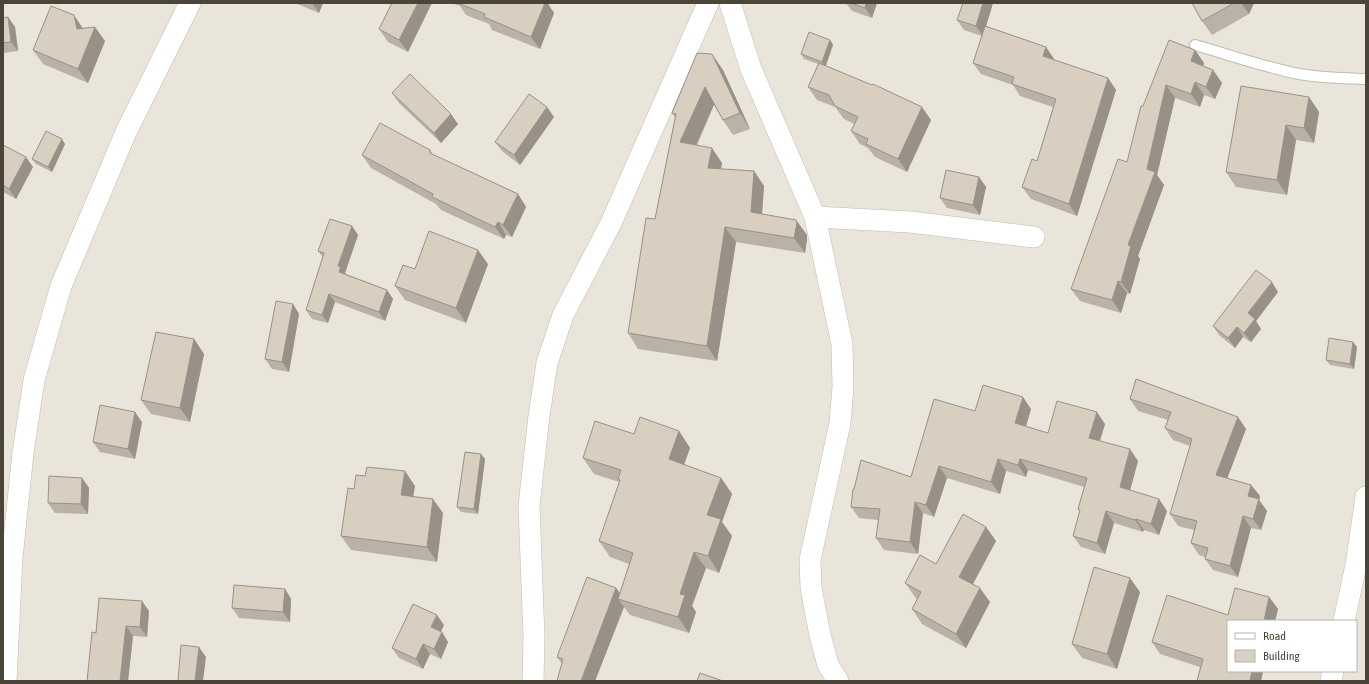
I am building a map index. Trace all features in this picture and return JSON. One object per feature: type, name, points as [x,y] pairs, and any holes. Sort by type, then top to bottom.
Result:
[{"type":"street","points":[[6,681],[12,558],[23,453],[34,380],[61,286],[126,132],[190,3]]},
{"type":"street","points":[[532,681],[534,637],[529,506],[539,416],[547,362],[563,315],[611,223],[708,3]]},
{"type":"street","points":[[730,3],[751,69],[815,217],[842,344],[843,387],[840,423],[810,560],[811,588],[820,635],[828,664],[838,681]]},
{"type":"street","points":[[815,217],[910,222],[1034,237]]},
{"type":"street","points":[[1344,620],[1364,533],[1366,497]]},
{"type":"lane","points":[[1196,45],[1273,68],[1300,74],[1326,78],[1366,79]]},
{"type":"shaded area","points":[[3,3],[1366,3],[1366,681],[3,681]]},
{"type":"building","points":[[392,3],[418,3],[399,40],[379,29]]},
{"type":"building","points":[[458,3],[545,3],[531,37],[484,17],[485,14]]},
{"type":"building","points":[[851,3],[866,3],[865,8]]},
{"type":"building","points":[[963,3],[983,3],[976,26],[957,20]]},
{"type":"building","points":[[1192,3],[1234,3],[1202,21]]},
{"type":"building","points":[[51,6],[74,15],[77,29],[95,27],[78,69],[33,50]]},
{"type":"building","points":[[8,17],[11,42],[3,43],[3,18]]},
{"type":"building","points":[[985,26],[1046,47],[1043,56],[1108,78],[1069,204],[1022,187],[1032,159],[1037,161],[1056,99],[1012,84],[1014,77],[973,63]]},
{"type":"building","points":[[809,32],[830,40],[822,62],[801,54]]},
{"type":"building","points":[[1169,40],[1195,50],[1191,61],[1213,70],[1206,87],[1195,82],[1191,94],[1166,85],[1147,169],[1155,172],[1128,245],[1131,246],[1121,282],[1118,281],[1112,300],[1071,289],[1118,159],[1127,162],[1141,106],[1143,106]]},
{"type":"building","points":[[697,53],[712,54],[740,113],[723,120],[705,87],[680,142],[712,148],[708,168],[754,171],[751,212],[796,220],[797,223],[794,238],[725,227],[707,346],[628,333],[646,218],[655,219],[676,114],[672,113]]},
{"type":"building","points":[[819,63],[872,85],[873,84],[922,107],[898,159],[866,144],[868,139],[851,131],[858,117],[835,106],[829,95],[808,87]]},
{"type":"building","points":[[410,74],[451,114],[434,133],[392,93]]},
{"type":"building","points":[[1241,86],[1309,97],[1304,128],[1286,125],[1277,180],[1226,172]]},
{"type":"building","points":[[529,94],[547,107],[514,155],[495,142]]},
{"type":"building","points":[[380,123],[430,150],[430,153],[518,194],[503,225],[498,222],[495,227],[432,197],[433,194],[362,155]]},
{"type":"building","points":[[46,131],[62,139],[48,167],[32,159]]},
{"type":"building","points":[[3,145],[26,157],[9,189],[3,185]]},
{"type":"building","points":[[946,170],[979,177],[973,205],[940,198]]},
{"type":"building","points":[[330,219],[352,226],[338,266],[341,267],[339,272],[387,290],[379,312],[329,294],[322,315],[306,310],[324,253],[318,251]]},
{"type":"building","points":[[429,231],[478,250],[456,308],[395,286],[403,265],[415,269]]},
{"type":"building","points":[[1256,270],[1272,282],[1248,313],[1255,319],[1244,333],[1237,327],[1228,338],[1213,326]]},
{"type":"building","points":[[276,301],[293,304],[282,362],[265,359]]},
{"type":"building","points":[[156,332],[194,339],[180,408],[141,400]]},
{"type":"building","points":[[1329,338],[1353,342],[1350,364],[1326,360]]},
{"type":"building","points":[[1136,379],[1238,417],[1216,475],[1251,485],[1248,496],[1259,499],[1253,519],[1243,516],[1230,566],[1205,559],[1208,548],[1191,543],[1197,521],[1170,514],[1192,439],[1165,428],[1171,412],[1130,399]]},
{"type":"building","points":[[983,385],[1023,397],[1015,423],[1048,433],[1057,401],[1097,412],[1089,438],[1130,449],[1120,487],[1159,499],[1151,524],[1106,511],[1097,543],[1073,536],[1080,510],[1078,509],[1087,478],[1020,459],[1018,465],[998,459],[991,482],[939,466],[926,505],[915,502],[910,542],[876,538],[880,509],[851,507],[853,489],[861,460],[911,477],[934,399],[975,411]]},
{"type":"building","points":[[100,405],[135,412],[128,449],[93,442]]},
{"type":"building","points":[[640,417],[679,431],[669,459],[721,478],[707,515],[721,519],[708,556],[694,552],[680,594],[685,595],[678,617],[618,599],[633,553],[599,541],[620,480],[618,479],[621,470],[583,458],[595,421],[634,434]]},
{"type":"building","points":[[465,452],[481,454],[474,509],[457,507]]},
{"type":"building","points":[[367,467],[405,471],[401,495],[433,499],[427,547],[341,536],[348,488],[354,489],[356,475],[365,476]]},
{"type":"building","points":[[49,476],[82,478],[81,504],[48,503]]},
{"type":"building","points":[[963,514],[986,527],[959,577],[980,588],[956,634],[912,609],[921,592],[905,583],[920,555],[936,564]]},
{"type":"building","points":[[1094,567],[1130,578],[1107,654],[1072,644]]},
{"type":"building","points":[[587,577],[616,588],[581,681],[557,681],[563,659],[557,657]]},
{"type":"building","points":[[234,585],[285,589],[283,612],[232,608]]},
{"type":"building","points":[[1235,588],[1269,597],[1264,620],[1227,620],[1227,672],[1252,672],[1250,681],[1197,681],[1203,659],[1152,642],[1167,595],[1228,615]]},
{"type":"building","points":[[99,598],[142,601],[140,627],[126,626],[120,681],[87,681],[92,632],[96,633]]},
{"type":"building","points":[[413,604],[437,615],[431,627],[442,632],[434,649],[423,644],[416,659],[392,648]]},
{"type":"building","points":[[181,645],[199,647],[195,681],[178,681]]},
{"type":"building","points":[[700,673],[723,681],[697,681]]}]
